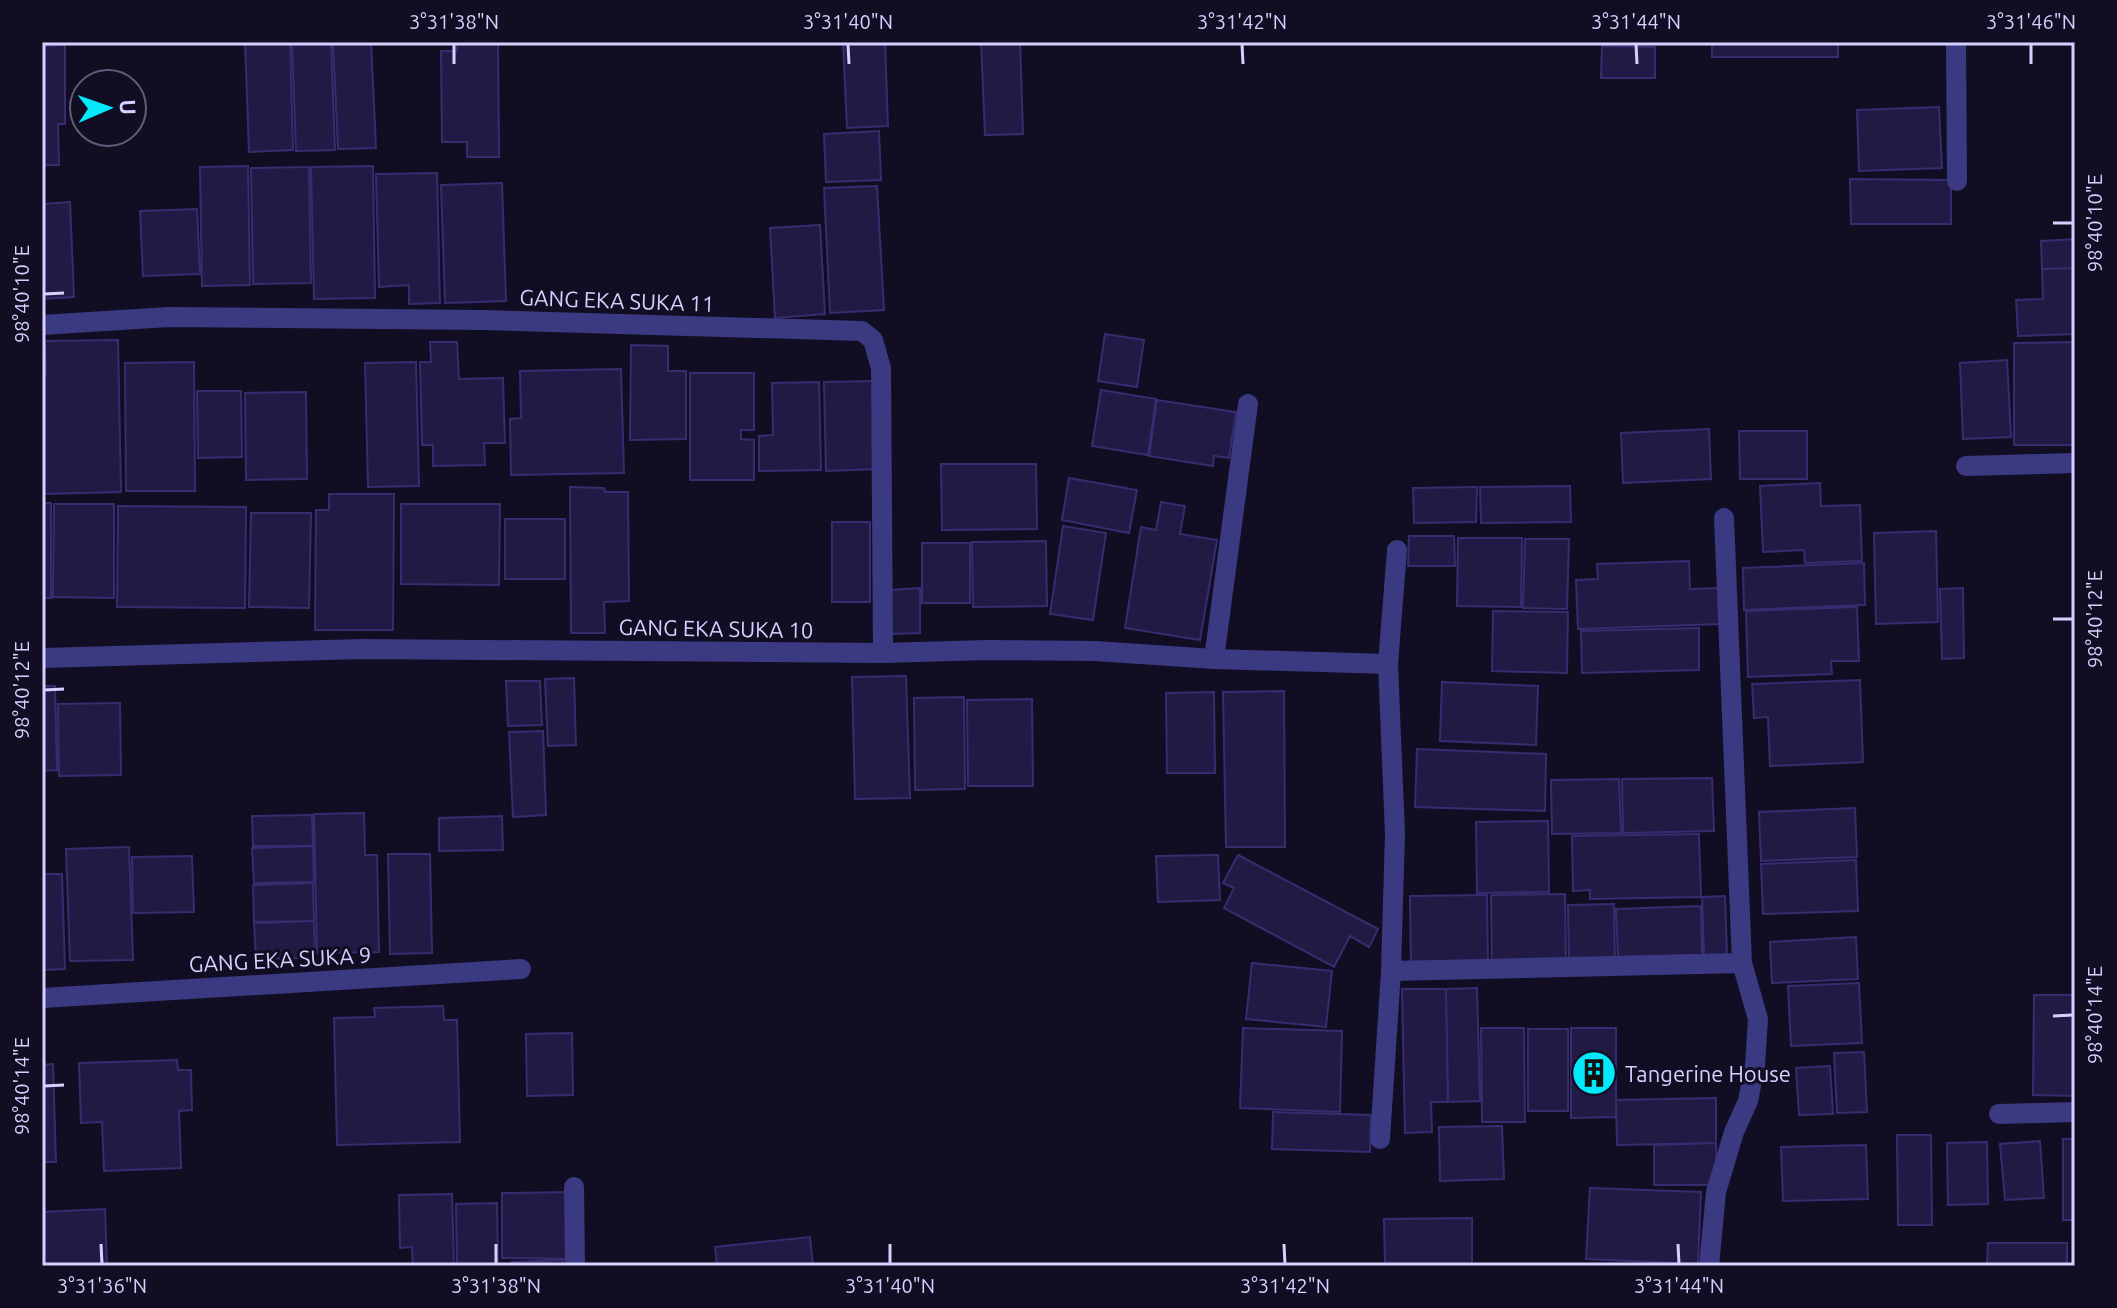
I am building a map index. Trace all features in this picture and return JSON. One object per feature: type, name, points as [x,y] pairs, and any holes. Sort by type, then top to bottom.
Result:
[{"type":"street","points":[[1956,42],[1957,181]]},
{"type":"street","name":"GANG EKA SUKA 11","points":[[42,325],[185,317],[482,320],[862,331],[873,340],[881,368],[883,653]]},
{"type":"street","points":[[1214,659],[1248,404]]},
{"type":"street","points":[[1966,466],[2075,463]]},
{"type":"street","points":[[1709,1266],[1716,1192],[1734,1132],[1748,1101],[1755,1065],[1758,1019],[1742,963],[1724,518]]},
{"type":"street","points":[[1380,1139],[1391,971],[1395,833],[1388,664],[1397,550]]},
{"type":"street","name":"GANG EKA SUKA 10","points":[[42,658],[363,649],[883,653],[1095,651],[1214,659],[1388,664]]},
{"type":"street","points":[[1391,971],[1742,963]]},
{"type":"street","name":"GANG EKA SUKA 9","points":[[42,998],[521,969]]},
{"type":"street","points":[[1999,1114],[2075,1112]]},
{"type":"street","points":[[574,1187],[575,1266]]},
{"type":"building","points":[[42,42],[45,46],[65,45],[65,124],[58,124],[59,165],[42,165]]},
{"type":"building","points":[[245,42],[290,42],[293,150],[249,152]]},
{"type":"building","points":[[292,42],[331,42],[335,150],[296,151]]},
{"type":"building","points":[[333,42],[371,42],[376,148],[338,149]]},
{"type":"building","points":[[457,42],[498,42],[499,157],[467,157],[467,142],[442,142],[441,51],[457,51]]},
{"type":"building","points":[[843,42],[885,42],[888,126],[847,128]]},
{"type":"building","points":[[981,42],[1020,42],[1023,134],[985,135]]},
{"type":"building","points":[[1712,42],[1838,42],[1838,57],[1712,57]]},
{"type":"building","points":[[1602,46],[1655,47],[1655,78],[1601,78]]},
{"type":"building","points":[[1939,107],[1942,168],[1859,171],[1857,110]]},
{"type":"building","points":[[879,131],[881,180],[826,182],[824,134]]},
{"type":"building","points":[[248,166],[250,285],[202,286],[200,167]]},
{"type":"building","points":[[373,166],[375,298],[314,299],[311,167]]},
{"type":"building","points":[[309,167],[311,283],[253,284],[251,168]]},
{"type":"building","points":[[437,173],[440,303],[409,304],[409,285],[379,287],[376,174]]},
{"type":"building","points":[[1850,179],[1951,180],[1951,224],[1851,224]]},
{"type":"building","points":[[502,183],[506,301],[445,303],[441,185]]},
{"type":"building","points":[[877,186],[884,310],[830,313],[824,188]]},
{"type":"building","points":[[70,202],[74,297],[42,299],[42,204]]},
{"type":"building","points":[[197,209],[200,274],[143,276],[140,211]]},
{"type":"building","points":[[820,225],[825,314],[775,318],[770,228]]},
{"type":"building","points":[[2075,239],[2075,268],[2042,269],[2041,241]]},
{"type":"building","points":[[2075,268],[2075,334],[2018,336],[2016,300],[2043,299],[2042,269]]},
{"type":"building","points":[[1105,334],[1144,340],[1137,387],[1098,381]]},
{"type":"building","points":[[118,340],[121,492],[42,494],[45,341]]},
{"type":"building","points":[[430,342],[457,342],[459,379],[503,378],[505,443],[484,443],[485,465],[433,466],[433,445],[422,445],[420,362],[431,362]]},
{"type":"building","points":[[2075,342],[2075,445],[2014,445],[2014,343]]},
{"type":"building","points":[[631,345],[668,346],[668,371],[686,371],[686,439],[630,440]]},
{"type":"building","points":[[2007,360],[2011,437],[1963,439],[1960,363]]},
{"type":"building","points":[[194,362],[195,491],[126,491],[125,363]]},
{"type":"building","points":[[416,362],[419,486],[368,487],[365,363]]},
{"type":"building","points":[[621,369],[624,473],[511,475],[510,419],[521,418],[520,371]]},
{"type":"building","points":[[690,373],[754,373],[754,430],[741,430],[741,439],[754,440],[754,480],[690,480]]},
{"type":"building","points":[[875,381],[877,469],[826,471],[824,382]]},
{"type":"building","points":[[819,382],[821,470],[759,471],[759,436],[773,435],[772,383]]},
{"type":"building","points":[[1101,390],[1156,399],[1148,455],[1092,446]]},
{"type":"building","points":[[197,391],[241,391],[242,457],[198,458]]},
{"type":"building","points":[[306,392],[307,479],[246,480],[245,393]]},
{"type":"building","points":[[1157,400],[1236,412],[1229,458],[1214,456],[1213,466],[1149,456]]},
{"type":"building","points":[[1709,429],[1711,479],[1623,483],[1621,433]]},
{"type":"building","points":[[1739,431],[1807,431],[1807,479],[1740,479]]},
{"type":"building","points":[[941,464],[1036,464],[1037,529],[942,530]]},
{"type":"building","points":[[1069,478],[1137,490],[1129,533],[1062,520]]},
{"type":"building","points":[[1820,483],[1821,506],[1860,505],[1862,561],[1805,563],[1804,550],[1763,552],[1760,486]]},
{"type":"building","points":[[1570,486],[1571,522],[1481,523],[1480,487]]},
{"type":"building","points":[[570,487],[628,492],[629,601],[604,602],[605,633],[571,633]]},
{"type":"building","points":[[1477,487],[1476,522],[1414,523],[1413,488]]},
{"type":"building","points":[[329,494],[394,494],[393,630],[315,630],[316,510],[329,510]]},
{"type":"building","points":[[1161,502],[1185,506],[1180,534],[1217,540],[1200,640],[1125,628],[1141,527],[1156,530]]},
{"type":"building","points":[[42,503],[51,503],[51,598],[42,598]]},
{"type":"building","points":[[54,504],[114,504],[114,598],[53,597]]},
{"type":"building","points":[[401,504],[500,504],[499,585],[401,584]]},
{"type":"building","points":[[118,506],[246,507],[245,608],[117,607]]},
{"type":"building","points":[[251,513],[311,513],[309,608],[249,607]]},
{"type":"building","points":[[505,519],[565,519],[565,579],[505,579]]},
{"type":"building","points":[[832,522],[870,522],[870,602],[832,602]]},
{"type":"building","points":[[1063,526],[1106,533],[1093,620],[1050,614]]},
{"type":"building","points":[[1936,531],[1938,622],[1876,624],[1874,533]]},
{"type":"building","points":[[1409,536],[1454,536],[1455,566],[1408,566]]},
{"type":"building","points":[[1458,538],[1522,538],[1521,607],[1457,606]]},
{"type":"building","points":[[1525,539],[1569,539],[1567,609],[1523,608]]},
{"type":"building","points":[[1046,541],[1047,606],[973,607],[972,542]]},
{"type":"building","points":[[922,543],[970,543],[970,603],[922,603]]},
{"type":"building","points":[[1689,561],[1690,589],[1720,588],[1721,624],[1578,629],[1576,580],[1598,579],[1597,564]]},
{"type":"building","points":[[1864,563],[1865,605],[1744,610],[1743,568]]},
{"type":"building","points":[[920,588],[920,633],[891,634],[890,590]]},
{"type":"building","points":[[1963,588],[1964,658],[1942,659],[1940,589]]},
{"type":"building","points":[[1857,607],[1859,661],[1831,661],[1832,674],[1748,677],[1746,611]]},
{"type":"building","points":[[1493,611],[1568,612],[1567,673],[1492,671]]},
{"type":"building","points":[[1699,628],[1699,670],[1582,673],[1581,631]]},
{"type":"building","points":[[906,676],[910,798],[855,799],[852,677]]},
{"type":"building","points":[[574,678],[576,745],[548,746],[545,679]]},
{"type":"building","points":[[1860,680],[1863,762],[1770,766],[1768,717],[1754,718],[1752,684]]},
{"type":"building","points":[[506,681],[540,681],[542,725],[508,726]]},
{"type":"building","points":[[1442,682],[1538,686],[1536,745],[1440,741]]},
{"type":"building","points":[[42,686],[55,686],[57,770],[42,771]]},
{"type":"building","points":[[1284,691],[1285,847],[1226,847],[1223,692]]},
{"type":"building","points":[[1214,692],[1215,773],[1167,773],[1166,693]]},
{"type":"building","points":[[964,697],[965,789],[915,790],[914,698]]},
{"type":"building","points":[[1032,699],[1033,786],[968,786],[967,700]]},
{"type":"building","points":[[120,703],[121,775],[59,776],[58,704]]},
{"type":"building","points":[[543,731],[546,815],[513,817],[509,732]]},
{"type":"building","points":[[1417,749],[1546,754],[1545,811],[1415,807]]},
{"type":"building","points":[[1712,778],[1714,831],[1623,833],[1622,779]]},
{"type":"building","points":[[1619,779],[1621,833],[1552,834],[1551,780]]},
{"type":"building","points":[[1855,808],[1857,857],[1761,861],[1759,812]]},
{"type":"building","points":[[364,813],[365,855],[377,855],[379,952],[317,953],[314,814]]},
{"type":"building","points":[[312,815],[313,846],[253,846],[252,816]]},
{"type":"building","points":[[502,816],[503,850],[439,851],[439,818]]},
{"type":"building","points":[[1548,821],[1549,892],[1477,893],[1476,822]]},
{"type":"building","points":[[1699,834],[1701,897],[1590,899],[1590,890],[1573,891],[1572,836]]},
{"type":"building","points":[[313,846],[314,882],[254,883],[252,848]]},
{"type":"building","points":[[129,847],[133,960],[70,961],[66,849]]},
{"type":"building","points":[[388,854],[430,854],[432,953],[390,954]]},
{"type":"building","points":[[1218,855],[1220,900],[1158,902],[1156,856]]},
{"type":"building","points":[[1238,855],[1378,929],[1369,947],[1350,936],[1334,967],[1224,908],[1234,888],[1223,883]]},
{"type":"building","points":[[192,856],[194,912],[133,913],[132,857]]},
{"type":"building","points":[[1856,860],[1858,911],[1763,914],[1761,864]]},
{"type":"building","points":[[42,874],[62,874],[65,969],[42,970]]},
{"type":"building","points":[[313,883],[314,921],[254,922],[253,885]]},
{"type":"building","points":[[1565,894],[1566,967],[1492,968],[1491,895]]},
{"type":"building","points":[[1487,895],[1488,965],[1411,966],[1410,896]]},
{"type":"building","points":[[1725,896],[1727,955],[1704,955],[1702,897]]},
{"type":"building","points":[[1614,904],[1615,964],[1569,965],[1568,905]]},
{"type":"building","points":[[1701,906],[1702,955],[1618,957],[1616,909]]},
{"type":"building","points":[[314,921],[315,958],[256,959],[254,923]]},
{"type":"building","points":[[1856,937],[1858,979],[1772,983],[1770,942]]},
{"type":"building","points":[[1252,963],[1332,971],[1326,1027],[1246,1019]]},
{"type":"building","points":[[1859,983],[1862,1043],[1791,1046],[1788,986]]},
{"type":"building","points":[[1477,988],[1480,1101],[1448,1102],[1446,989]]},
{"type":"building","points":[[1402,989],[1446,989],[1448,1102],[1431,1102],[1432,1132],[1405,1133]]},
{"type":"building","points":[[2034,995],[2075,995],[2075,1096],[2033,1095]]},
{"type":"building","points":[[443,1006],[444,1020],[457,1020],[460,1142],[337,1145],[334,1018],[375,1017],[374,1008]]},
{"type":"building","points":[[1243,1028],[1342,1031],[1340,1112],[1240,1108]]},
{"type":"building","points":[[1481,1028],[1524,1028],[1525,1122],[1482,1122]]},
{"type":"building","name":"Tangerine House","points":[[1571,1028],[1616,1028],[1616,1117],[1571,1118]]},
{"type":"building","points":[[1528,1029],[1568,1029],[1568,1111],[1528,1111]]},
{"type":"building","points":[[572,1033],[573,1095],[527,1096],[526,1034]]},
{"type":"building","points":[[1864,1052],[1867,1112],[1837,1113],[1834,1053]]},
{"type":"building","points":[[177,1060],[178,1070],[191,1070],[192,1110],[179,1111],[181,1168],[104,1171],[102,1122],[81,1123],[79,1063]]},
{"type":"building","points":[[53,1064],[56,1162],[42,1162],[42,1065]]},
{"type":"building","points":[[1830,1066],[1833,1114],[1799,1115],[1796,1068]]},
{"type":"building","points":[[1716,1098],[1716,1143],[1617,1145],[1616,1100]]},
{"type":"building","points":[[1273,1112],[1371,1115],[1370,1152],[1272,1149]]},
{"type":"building","points":[[1502,1126],[1504,1179],[1440,1181],[1439,1127]]},
{"type":"building","points":[[1897,1135],[1931,1135],[1932,1225],[1898,1225]]},
{"type":"building","points":[[2063,1139],[2075,1139],[2075,1220],[2063,1220]]},
{"type":"building","points":[[2040,1141],[2044,1198],[2005,1200],[2000,1144]]},
{"type":"building","points":[[1987,1142],[1988,1204],[1948,1205],[1947,1143]]},
{"type":"building","points":[[1716,1143],[1717,1185],[1654,1185],[1654,1145]]},
{"type":"building","points":[[1866,1145],[1868,1199],[1783,1201],[1781,1147]]},
{"type":"building","points":[[1590,1188],[1701,1192],[1698,1264],[1586,1259]]},
{"type":"building","points":[[572,1192],[571,1259],[502,1258],[502,1193]]},
{"type":"building","points":[[452,1194],[454,1266],[413,1266],[412,1247],[400,1248],[399,1195]]},
{"type":"building","points":[[497,1203],[498,1266],[457,1266],[456,1204]]},
{"type":"building","points":[[105,1209],[107,1266],[42,1266],[42,1212]]},
{"type":"building","points":[[1472,1218],[1472,1266],[1385,1266],[1384,1219]]},
{"type":"building","points":[[810,1237],[813,1266],[717,1266],[715,1247]]},
{"type":"building","points":[[1988,1243],[2067,1243],[2067,1266],[1987,1266]]},
{"type":"building","points":[[563,1260],[564,1266],[513,1266],[512,1262]]},
{"type":"place","name":"Tangerine House","points":[[1594,1073]]}]
